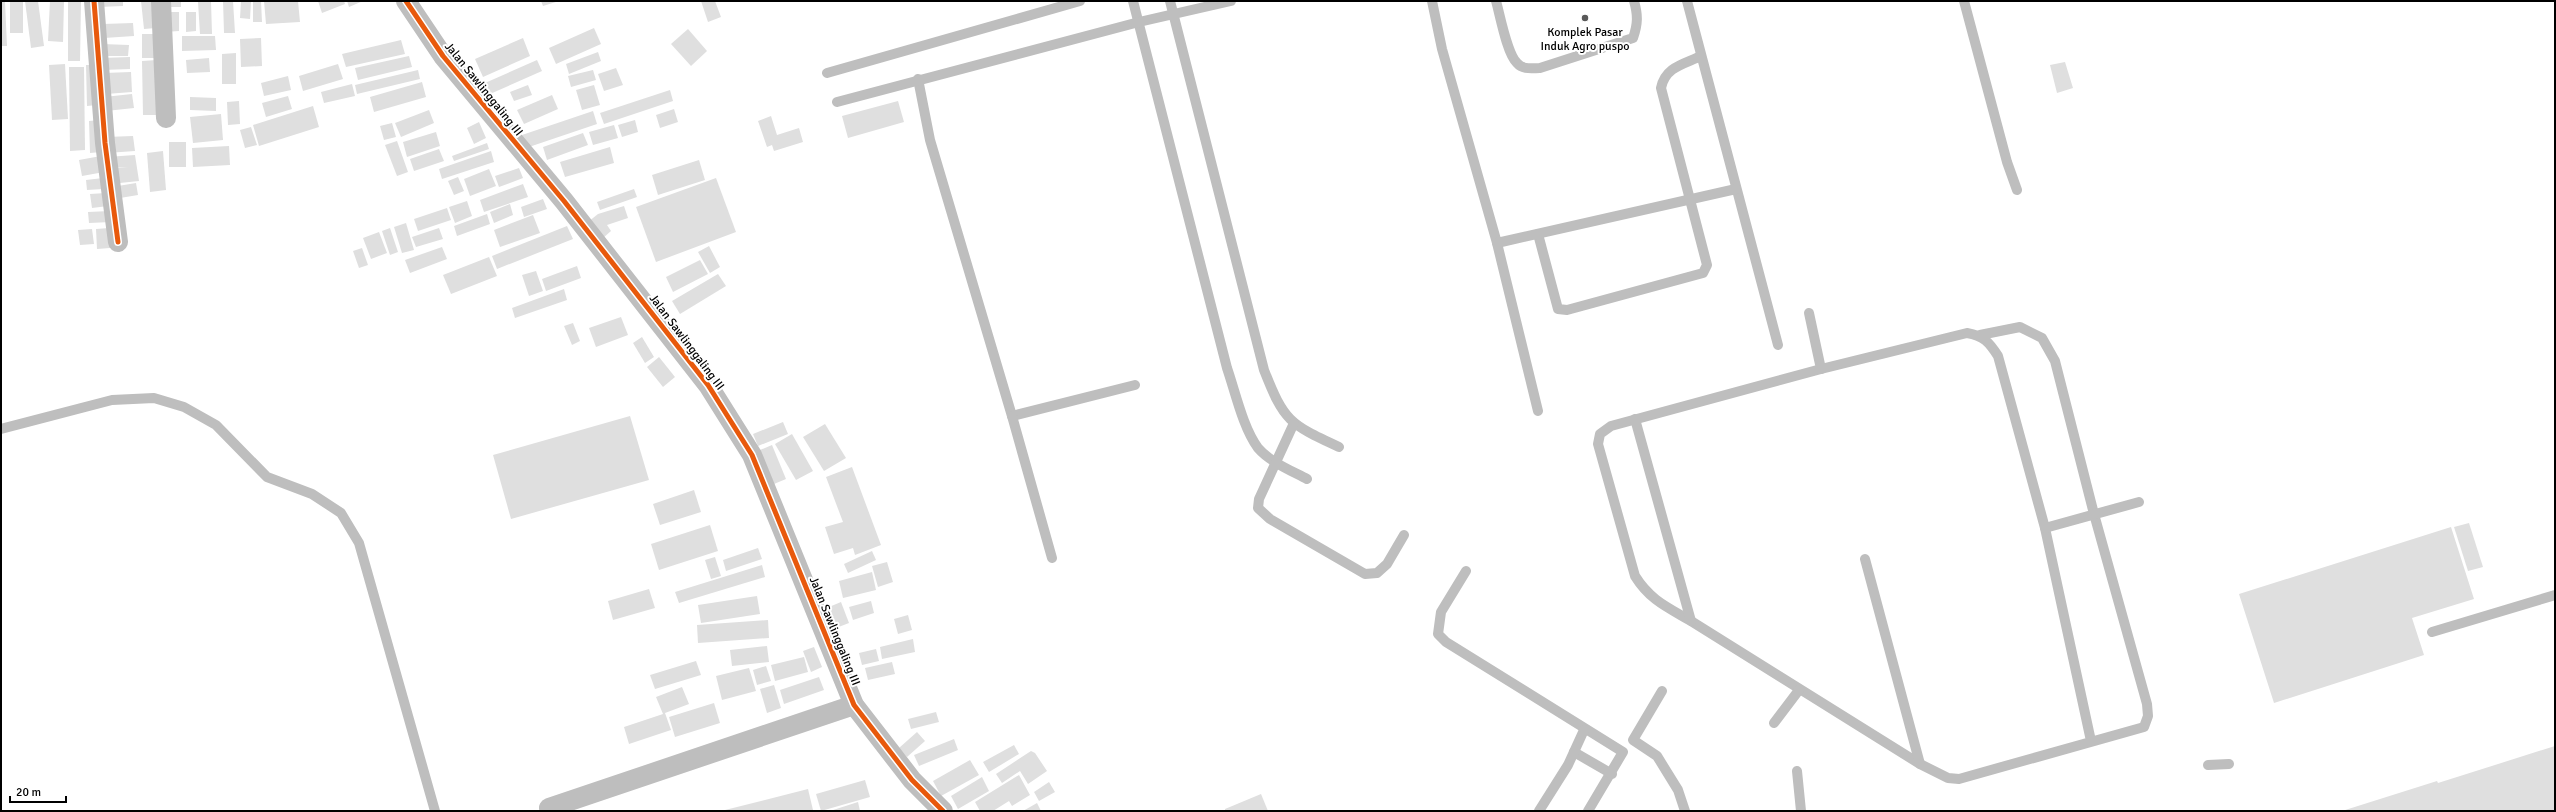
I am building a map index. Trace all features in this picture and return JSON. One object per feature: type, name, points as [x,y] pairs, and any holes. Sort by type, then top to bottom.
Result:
[{"type":"street","points":[[94,1],[105,143],[118,242]]},
{"type":"street","points":[[162,1],[166,118]]},
{"type":"street","name":"Jalan Sawlinggaling III","points":[[406,1],[443,56],[564,201],[708,385],[752,455],[854,705],[912,780],[943,811]]},
{"type":"street","points":[[549,808],[854,705]]},
{"type":"lane","points":[[827,73],[1080,1]]},
{"type":"lane","points":[[1133,1],[1227,368],[1245,421],[1258,448],[1275,461],[1308,480]]},
{"type":"lane","points":[[1170,1],[1264,370],[1277,404],[1294,423],[1305,432],[1339,447]]},
{"type":"lane","points":[[837,102],[918,79],[1139,22],[1231,1]]},
{"type":"lane","points":[[1432,1],[1442,50],[1497,243],[1538,411]]},
{"type":"lane","points":[[1496,1],[1511,55],[1517,64],[1527,69],[1540,68],[1633,38],[1637,28],[1638,17],[1634,1]]},
{"type":"lane","points":[[1687,1],[1778,345]]},
{"type":"lane","points":[[1964,1],[2007,162],[2017,190]]},
{"type":"lane","points":[[1538,234],[1555,304],[1558,309],[1567,310],[1703,273],[1707,265],[1661,88],[1663,77],[1670,70],[1701,56]]},
{"type":"lane","points":[[918,79],[930,140],[1012,416],[1052,558]]},
{"type":"lane","points":[[1497,243],[1690,198],[1736,189]]},
{"type":"lane","points":[[1809,313],[1821,370]]},
{"type":"lane","points":[[2020,327],[2042,338],[2055,361],[2094,514],[2147,704],[2148,716],[2144,727],[2090,741],[1960,779],[1948,778],[1920,764],[1799,690],[1644,592],[1635,576],[1598,444],[1600,434],[1611,426],[1635,419],[1821,370],[1968,333],[1980,335],[2020,327]]},
{"type":"lane","points":[[1980,335],[1990,343],[1998,356],[2044,528],[2090,741]]},
{"type":"lane","points":[[1012,416],[1135,385]]},
{"type":"lane","points":[[1,429],[112,400],[154,398],[184,406],[216,425],[267,477],[312,494],[341,513],[359,543],[435,811]]},
{"type":"lane","points":[[1635,419],[1691,621]]},
{"type":"lane","points":[[1294,423],[1275,461],[1259,499],[1258,508],[1270,518],[1365,574],[1377,573],[1387,564],[1404,535]]},
{"type":"lane","points":[[2044,528],[2139,502]]},
{"type":"lane","points":[[1865,559],[1920,764]]},
{"type":"lane","points":[[1466,572],[1441,612],[1438,634],[1446,642],[1584,730],[1623,752]]},
{"type":"lane","points":[[2432,632],[2555,595]]},
{"type":"lane","points":[[1774,723],[1799,690]]},
{"type":"lane","points":[[1588,811],[1612,774],[1623,752],[1634,740],[1662,691]]},
{"type":"lane","points":[[1539,811],[1574,752],[1584,730]]},
{"type":"lane","points":[[1634,740],[1657,756],[1678,790],[1685,811]]},
{"type":"lane","points":[[1574,752],[1612,774]]},
{"type":"lane","points":[[2208,765],[2230,764]]},
{"type":"lane","points":[[1798,771],[1801,811]]},
{"type":"building","points":[[10,1],[23,1],[23,33],[10,33]]},
{"type":"building","points":[[25,1],[38,1],[44,46],[31,48]]},
{"type":"building","points":[[50,1],[64,1],[63,42],[48,41]]},
{"type":"building","points":[[68,1],[81,1],[80,61],[68,61]]},
{"type":"building","points":[[98,1],[123,1],[123,6],[99,7]]},
{"type":"building","points":[[141,1],[154,1],[156,28],[144,29]]},
{"type":"building","points":[[165,1],[181,1],[181,7],[165,7]]},
{"type":"building","points":[[223,1],[233,1],[235,33],[224,33]]},
{"type":"building","points":[[241,1],[251,1],[250,19],[240,18]]},
{"type":"building","points":[[253,1],[261,1],[262,22],[253,22]]},
{"type":"building","points":[[264,1],[298,1],[300,22],[266,24]]},
{"type":"building","points":[[318,1],[344,1],[345,4],[322,13]]},
{"type":"building","points":[[347,1],[363,1],[349,7]]},
{"type":"building","points":[[541,1],[559,1],[543,6]]},
{"type":"building","points":[[701,1],[715,1],[721,17],[708,22]]},
{"type":"building","points":[[1,2],[5,2],[7,46],[1,46]]},
{"type":"building","points":[[198,2],[211,2],[212,34],[200,34]]},
{"type":"building","points":[[165,12],[179,12],[179,31],[165,32]]},
{"type":"building","points":[[186,12],[196,12],[196,31],[186,32]]},
{"type":"building","points":[[133,23],[134,36],[104,38],[103,24]]},
{"type":"building","points":[[594,28],[601,44],[556,64],[549,48]]},
{"type":"building","points":[[688,29],[707,51],[691,66],[671,44]]},
{"type":"building","points":[[142,34],[156,34],[156,58],[142,58]]},
{"type":"building","points":[[182,36],[215,36],[216,50],[182,51]]},
{"type":"building","points":[[261,38],[262,66],[241,67],[240,39]]},
{"type":"building","points":[[523,38],[530,56],[483,77],[475,59]]},
{"type":"building","points":[[401,40],[405,54],[346,67],[342,54]]},
{"type":"building","points":[[102,44],[129,45],[128,56],[102,56]]},
{"type":"building","points":[[598,52],[601,61],[569,74],[566,64]]},
{"type":"building","points":[[236,53],[236,84],[222,84],[222,54]]},
{"type":"building","points":[[409,56],[412,67],[358,80],[355,68]]},
{"type":"building","points":[[130,57],[130,69],[102,70],[101,58]]},
{"type":"building","points":[[209,58],[210,72],[187,73],[186,60]]},
{"type":"building","points":[[157,60],[158,115],[143,115],[142,61]]},
{"type":"building","points":[[537,60],[542,71],[490,94],[485,83]]},
{"type":"building","points":[[2065,62],[2073,88],[2057,93],[2050,65]]},
{"type":"building","points":[[65,64],[68,119],[52,120],[49,65]]},
{"type":"building","points":[[338,64],[343,79],[303,91],[299,76]]},
{"type":"building","points":[[86,65],[96,65],[97,105],[87,106]]},
{"type":"building","points":[[69,67],[84,67],[85,150],[70,151]]},
{"type":"building","points":[[616,68],[623,85],[604,91],[598,74]]},
{"type":"building","points":[[418,70],[420,79],[357,94],[355,85]]},
{"type":"building","points":[[593,70],[596,80],[571,87],[568,76]]},
{"type":"building","points":[[131,72],[132,92],[106,94],[104,73]]},
{"type":"building","points":[[288,76],[291,90],[264,96],[261,83]]},
{"type":"building","points":[[422,82],[426,97],[374,112],[370,97]]},
{"type":"building","points":[[352,84],[355,96],[324,103],[321,92]]},
{"type":"building","points":[[528,85],[532,95],[514,101],[510,92]]},
{"type":"building","points":[[594,85],[600,105],[582,110],[576,90]]},
{"type":"building","points":[[670,90],[673,101],[604,124],[600,113]]},
{"type":"building","points":[[132,94],[134,108],[106,111],[104,97]]},
{"type":"building","points":[[552,95],[558,109],[524,124],[517,110]]},
{"type":"building","points":[[288,96],[292,109],[266,117],[262,103]]},
{"type":"building","points":[[190,97],[216,98],[216,111],[190,110]]},
{"type":"building","points":[[239,101],[240,124],[228,125],[227,102]]},
{"type":"building","points":[[898,101],[904,122],[848,138],[842,116]]},
{"type":"building","points":[[313,106],[319,127],[259,146],[253,125]]},
{"type":"building","points":[[674,109],[678,122],[660,128],[656,115]]},
{"type":"building","points":[[429,110],[434,123],[401,137],[395,123]]},
{"type":"building","points":[[593,111],[597,124],[526,148],[522,135]]},
{"type":"building","points":[[221,114],[223,140],[193,143],[190,117]]},
{"type":"building","points":[[771,116],[777,135],[799,128],[803,142],[774,151],[772,145],[767,147],[758,121]]},
{"type":"building","points":[[100,120],[101,152],[90,153],[89,121]]},
{"type":"building","points":[[635,120],[638,132],[622,137],[618,125]]},
{"type":"building","points":[[479,122],[486,138],[474,144],[467,128]]},
{"type":"building","points":[[392,123],[396,137],[384,140],[380,126]]},
{"type":"building","points":[[614,125],[618,138],[593,145],[589,132]]},
{"type":"building","points":[[251,127],[257,145],[245,148],[240,130]]},
{"type":"building","points":[[436,132],[440,146],[407,157],[403,142]]},
{"type":"building","points":[[583,133],[588,145],[547,160],[543,147]]},
{"type":"building","points":[[133,136],[135,151],[107,153],[106,137]]},
{"type":"building","points":[[397,141],[408,172],[397,176],[385,145]]},
{"type":"building","points":[[169,142],[186,142],[186,167],[169,167]]},
{"type":"building","points":[[487,143],[489,149],[454,161],[452,156]]},
{"type":"building","points":[[229,146],[230,165],[193,167],[192,148]]},
{"type":"building","points":[[610,147],[614,163],[565,177],[560,162]]},
{"type":"building","points":[[439,149],[444,161],[414,171],[410,159]]},
{"type":"building","points":[[163,151],[166,190],[150,192],[147,153]]},
{"type":"building","points":[[491,151],[494,162],[442,179],[439,169]]},
{"type":"building","points":[[135,155],[139,181],[110,184],[109,169],[128,167],[108,168],[107,157]]},
{"type":"building","points":[[101,156],[104,172],[82,176],[79,160]]},
{"type":"building","points":[[699,160],[705,180],[658,195],[652,175]]},
{"type":"building","points":[[519,168],[523,178],[499,187],[495,176]]},
{"type":"building","points":[[489,169],[496,186],[470,196],[464,179]]},
{"type":"building","points":[[458,177],[464,191],[454,195],[448,181]]},
{"type":"building","points":[[103,178],[103,189],[87,190],[86,180]]},
{"type":"building","points":[[716,178],[736,232],[656,262],[636,207]]},
{"type":"building","points":[[136,183],[138,195],[114,199],[112,187]]},
{"type":"building","points":[[523,184],[528,197],[484,212],[480,200]]},
{"type":"building","points":[[634,189],[637,197],[600,210],[597,202]]},
{"type":"building","points":[[106,193],[108,206],[92,208],[90,194]]},
{"type":"building","points":[[543,199],[547,209],[524,217],[521,207]]},
{"type":"building","points":[[467,201],[472,216],[455,223],[449,207]]},
{"type":"building","points":[[510,204],[513,215],[494,223],[490,212]]},
{"type":"building","points":[[624,206],[628,218],[607,225],[611,231],[603,238],[588,222],[598,214]]},
{"type":"building","points":[[447,208],[451,220],[418,231],[414,219]]},
{"type":"building","points":[[110,211],[111,222],[89,223],[88,212]]},
{"type":"building","points":[[487,214],[490,224],[457,236],[454,226]]},
{"type":"building","points":[[533,215],[540,233],[500,247],[494,230]]},
{"type":"building","points":[[406,223],[414,250],[402,253],[394,227]]},
{"type":"building","points":[[567,226],[573,239],[497,269],[492,256]]},
{"type":"building","points":[[109,228],[110,248],[97,249],[96,229]]},
{"type":"building","points":[[390,228],[398,252],[390,255],[382,231]]},
{"type":"building","points":[[439,228],[443,239],[416,247],[412,237]]},
{"type":"building","points":[[92,229],[94,244],[80,245],[78,230]]},
{"type":"building","points":[[379,232],[387,253],[371,259],[363,238]]},
{"type":"building","points":[[709,246],[720,267],[710,273],[698,252]]},
{"type":"building","points":[[442,247],[447,259],[410,273],[405,260]]},
{"type":"building","points":[[362,248],[368,265],[359,268],[353,251]]},
{"type":"building","points":[[489,257],[497,276],[451,294],[443,275]]},
{"type":"building","points":[[700,260],[708,274],[673,292],[666,277]]},
{"type":"building","points":[[577,266],[581,278],[546,291],[542,279]]},
{"type":"building","points":[[536,271],[543,291],[529,296],[522,275]]},
{"type":"building","points":[[718,274],[726,286],[680,314],[672,301]]},
{"type":"building","points":[[564,289],[567,300],[515,318],[512,308]]},
{"type":"building","points":[[621,317],[628,335],[596,347],[589,328]]},
{"type":"building","points":[[573,323],[580,341],[572,345],[564,326]]},
{"type":"building","points":[[642,337],[654,357],[645,363],[633,343]]},
{"type":"building","points":[[659,357],[675,377],[663,387],[647,367]]},
{"type":"building","points":[[630,416],[649,480],[511,519],[493,455]]},
{"type":"building","points":[[783,422],[788,434],[758,446],[753,434]]},
{"type":"building","points":[[825,424],[846,458],[824,471],[803,437]]},
{"type":"building","points":[[792,434],[813,471],[796,480],[775,444]]},
{"type":"building","points":[[772,445],[786,479],[774,484],[760,450]]},
{"type":"building","points":[[852,467],[881,545],[855,555],[853,548],[834,554],[825,527],[843,522],[826,477]]},
{"type":"building","points":[[694,490],[701,512],[660,525],[653,504]]},
{"type":"building","points":[[2469,523],[2483,567],[2468,571],[2454,527]]},
{"type":"building","points":[[710,525],[718,551],[659,570],[651,544]]},
{"type":"building","points":[[2451,527],[2474,599],[2412,618],[2424,655],[2274,703],[2239,594]]},
{"type":"building","points":[[758,548],[762,559],[726,571],[723,560]]},
{"type":"building","points":[[872,551],[876,560],[848,573],[844,564]]},
{"type":"building","points":[[715,557],[721,576],[711,579],[705,560]]},
{"type":"building","points":[[887,562],[893,582],[878,587],[872,566]]},
{"type":"building","points":[[762,565],[765,577],[679,603],[675,592]]},
{"type":"building","points":[[872,572],[876,590],[843,598],[839,581]]},
{"type":"building","points":[[649,589],[655,608],[613,620],[608,601]]},
{"type":"building","points":[[757,596],[760,614],[701,623],[698,605]]},
{"type":"building","points":[[871,601],[874,613],[853,620],[849,607]]},
{"type":"building","points":[[841,602],[849,623],[836,628],[829,607]]},
{"type":"building","points":[[908,615],[912,630],[898,634],[894,619]]},
{"type":"building","points":[[768,620],[769,638],[698,643],[697,625]]},
{"type":"building","points":[[913,639],[915,652],[882,659],[880,647]]},
{"type":"building","points":[[767,646],[769,662],[732,666],[730,650]]},
{"type":"building","points":[[814,647],[822,667],[811,672],[803,651]]},
{"type":"building","points":[[876,649],[879,661],[862,665],[859,653]]},
{"type":"building","points":[[804,657],[808,672],[775,681],[771,665]]},
{"type":"building","points":[[696,661],[701,675],[655,689],[650,675]]},
{"type":"building","points":[[892,662],[895,674],[868,680],[865,668]]},
{"type":"building","points":[[766,666],[771,681],[757,685],[753,670]]},
{"type":"building","points":[[749,668],[756,691],[722,700],[716,676]]},
{"type":"building","points":[[819,677],[824,690],[784,704],[780,690]]},
{"type":"building","points":[[774,685],[781,708],[767,713],[760,689]]},
{"type":"building","points":[[682,687],[689,704],[665,713],[671,730],[629,744],[624,727],[663,714],[656,697]]},
{"type":"building","points":[[714,703],[720,723],[675,737],[669,717]]},
{"type":"building","points":[[936,712],[939,722],[911,729],[908,719]]},
{"type":"building","points":[[917,732],[925,741],[907,757],[899,748]]},
{"type":"building","points":[[954,739],[958,750],[919,766],[914,755]]},
{"type":"building","points":[[1014,745],[1019,754],[989,772],[983,762]]},
{"type":"building","points":[[2555,746],[2555,811],[2342,811],[2437,781],[2438,783]]},
{"type":"building","points":[[1031,751],[1035,753],[1047,771],[1028,784],[1020,771],[1002,783],[996,774]]},
{"type":"building","points":[[970,760],[979,775],[941,796],[933,781]]},
{"type":"building","points":[[1019,775],[1030,795],[1012,806],[1009,801],[993,811],[980,811],[975,802]]},
{"type":"building","points":[[982,777],[989,791],[958,809],[951,796]]},
{"type":"building","points":[[865,780],[870,797],[821,811],[816,794]]},
{"type":"building","points":[[1049,782],[1055,792],[1039,801],[1034,792]]},
{"type":"building","points":[[808,789],[813,810],[725,811],[725,810]]},
{"type":"building","points":[[1261,794],[1268,811],[1225,811],[1225,809]]},
{"type":"building","points":[[858,802],[860,811],[830,811]]},
{"type":"building","points":[[1037,803],[1041,811],[1023,811]]},
{"type":"cycle path","points":[[94,1],[105,143],[118,242]]},
{"type":"cycle path","points":[[406,1],[443,56],[564,201],[708,385],[752,455],[854,705],[912,780],[943,811]]},
{"type":"place","name":"Komplek Pasar Induk Agro puspo","points":[[1585,18]]}]
